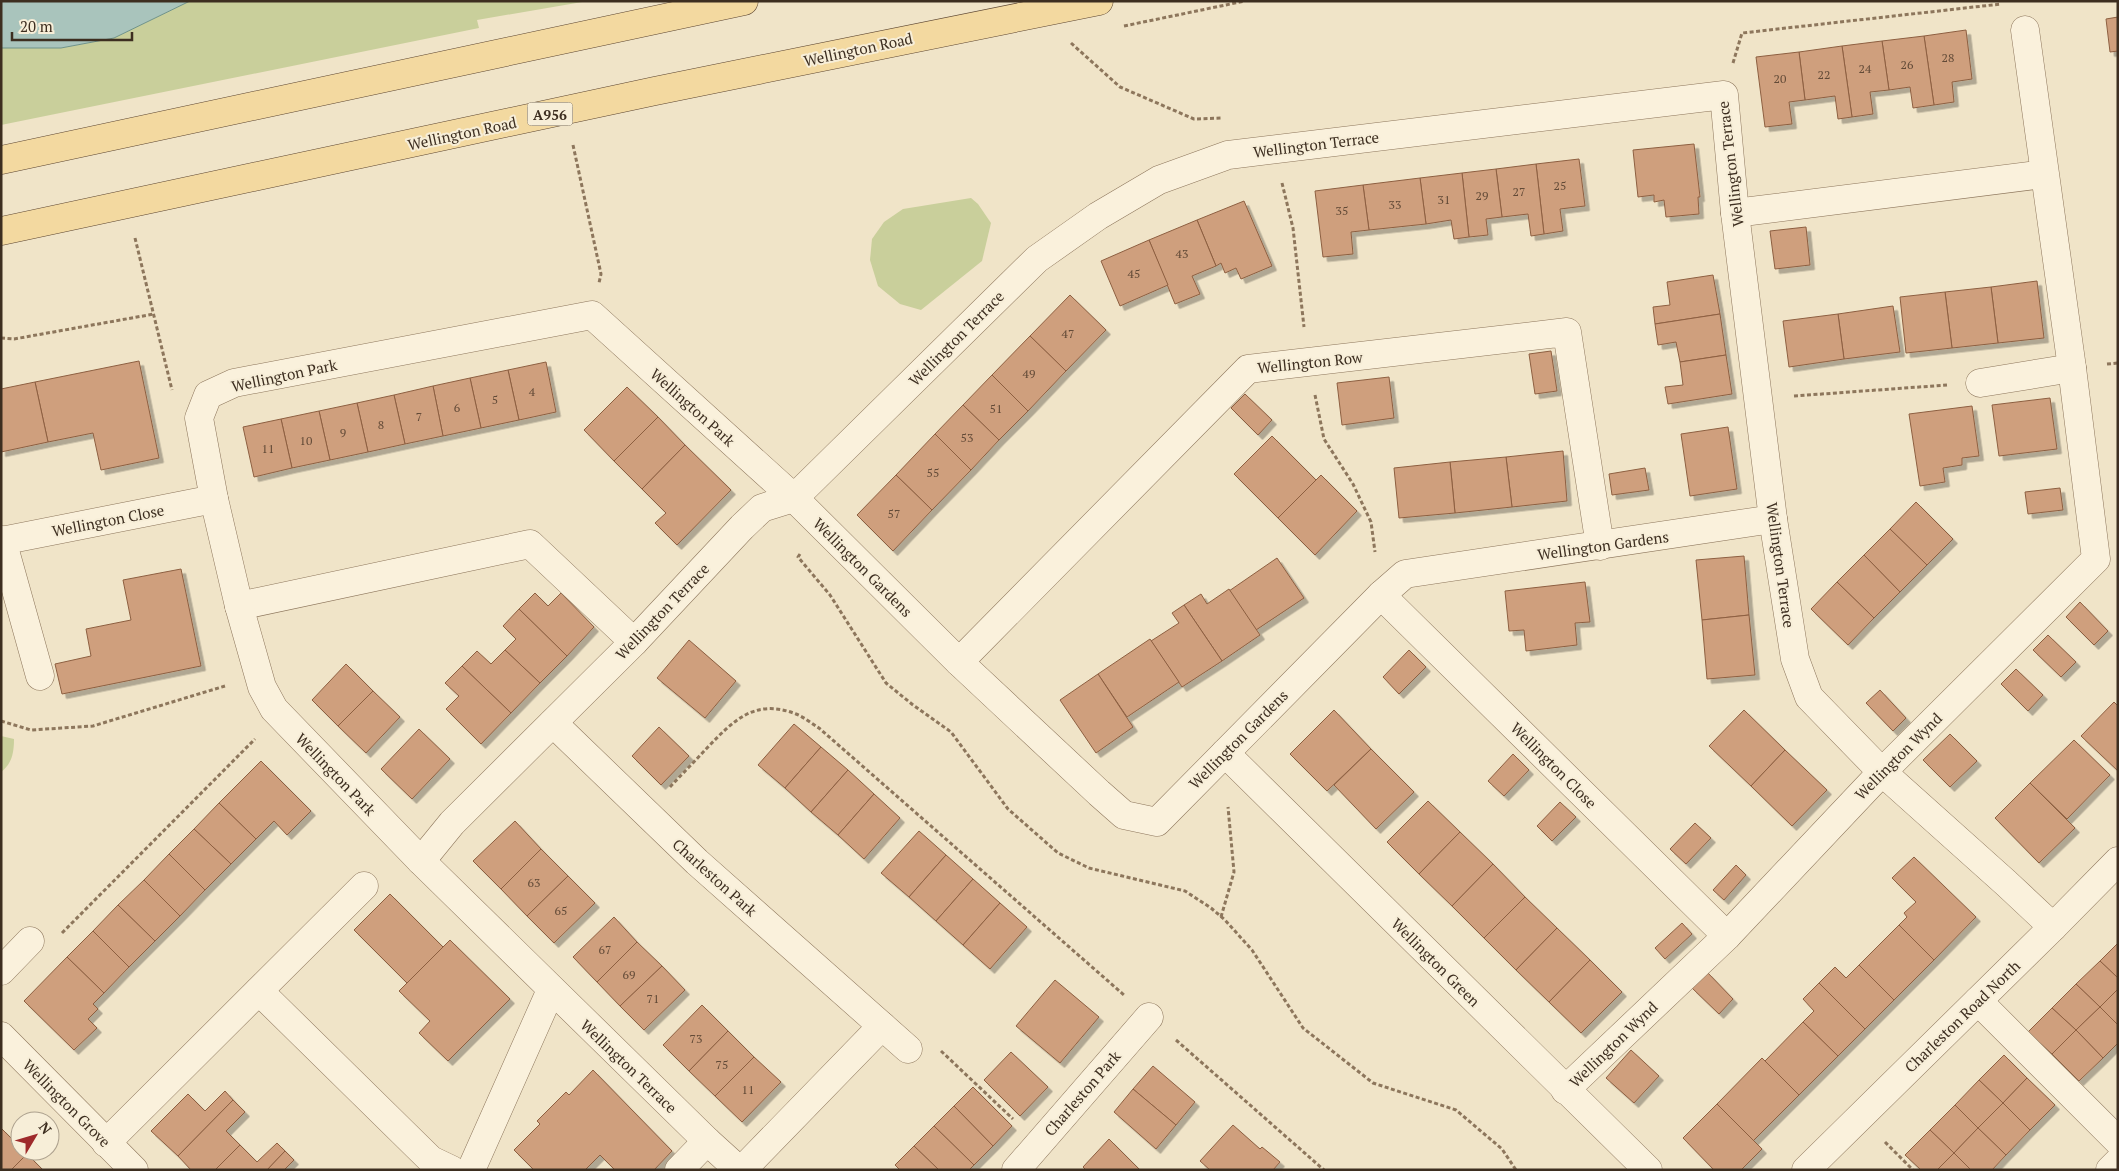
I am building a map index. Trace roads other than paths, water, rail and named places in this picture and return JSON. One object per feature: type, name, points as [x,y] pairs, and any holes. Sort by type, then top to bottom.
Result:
[{"type":"main road","points":[[1,160],[744,1]]},
{"type":"main road","name":"Wellington Road","points":[[1,231],[655,91],[1099,1]]},
{"type":"street","points":[[1980,383],[2072,368],[2024,30]]},
{"type":"street","name":"Wellington Terrace","points":[[706,1141],[421,861],[452,823],[634,642],[762,508],[794,498],[1037,259],[1098,216],[1160,180],[1228,155],[1724,95],[1735,213],[1773,519],[1795,659],[1809,697],[1882,772],[2053,927]]},
{"type":"street","points":[[1735,213],[2044,174]]},
{"type":"street","name":"Wellington Park","points":[[421,861],[279,715],[262,687],[239,606],[214,499],[199,418],[208,395],[234,383],[592,315],[794,498]]},
{"type":"street","name":"Wellington Row","points":[[959,662],[1248,369],[1566,332],[1600,546]]},
{"type":"street","name":"Wellington Wynd","points":[[1565,1090],[1727,936],[1882,772],[2096,559],[2072,368]]},
{"type":"street","name":"Wellington Gardens","points":[[794,498],[959,662],[1124,815],[1157,822],[1380,595],[1405,574],[1773,519]]},
{"type":"street","name":"Wellington Close","points":[[2,541],[214,499]]},
{"type":"street","points":[[2,541],[40,676]]},
{"type":"street","points":[[239,606],[530,544],[634,642]]},
{"type":"street","name":"Wellington Close","points":[[1380,595],[1727,936]]},
{"type":"street","name":"Charleston Park","points":[[553,723],[697,862],[908,1049]]},
{"type":"street","name":"Wellington Green","points":[[1225,753],[1648,1170]]},
{"type":"street","name":"Charleston Road North","points":[[1806,1170],[2118,861]]},
{"type":"street","points":[[106,1143],[364,886]]},
{"type":"street","points":[[1,971],[30,941]]},
{"type":"street","points":[[471,1170],[551,990]]},
{"type":"street","points":[[259,991],[431,1160],[452,1170]]},
{"type":"street","points":[[1978,1001],[2118,1141]]},
{"type":"street","name":"Charleston Park","points":[[1016,1170],[1149,1016]]},
{"type":"street","points":[[679,1170],[706,1141],[741,1170],[864,1042],[882,1026]]},
{"type":"street","name":"Wellington Grove","points":[[1,1036],[134,1170]]},
{"type":"street","points":[[2110,1170],[2118,1162]]},
{"type":"water","points":[[1,1],[190,1],[114,38],[61,48],[1,48]]}]
